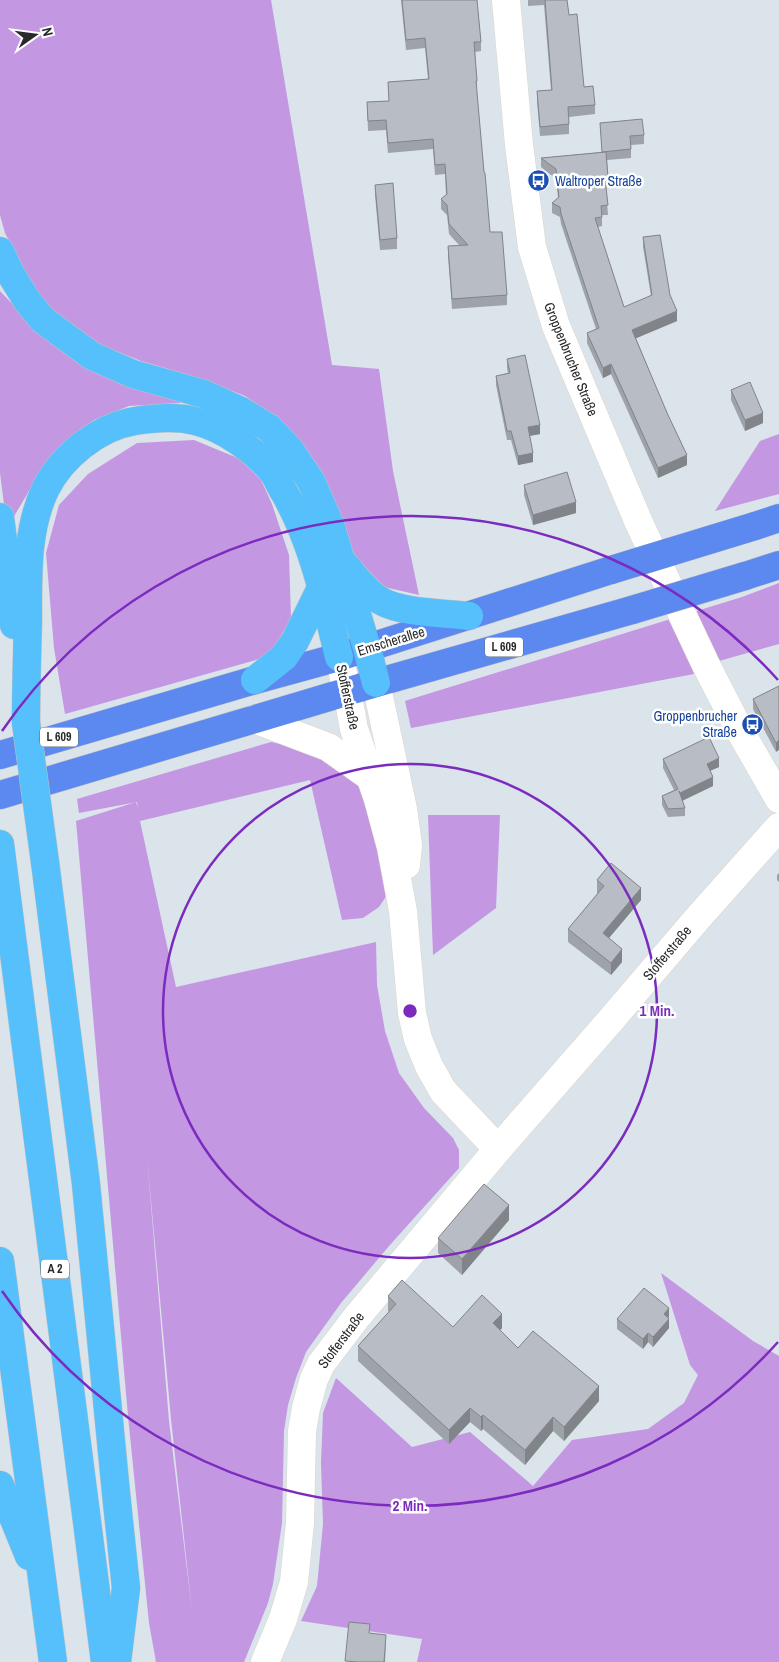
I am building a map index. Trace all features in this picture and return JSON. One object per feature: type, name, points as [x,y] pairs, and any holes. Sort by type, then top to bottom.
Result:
[{"type":"highway","points":[[0,252],[10,273],[28,302],[43,320],[92,356],[133,374],[204,394],[241,411],[269,428],[290,450],[311,481],[331,527],[376,683]]},
{"type":"highway","points":[[117,1662],[126,1588],[86,1184],[26,723],[24,681],[29,556],[34,521],[45,490],[60,467],[77,450],[99,433],[126,422],[158,418],[195,421],[226,433],[251,451],[273,473],[293,507],[307,542],[339,657]]},
{"type":"highway","points":[[0,517],[24,681]]},
{"type":"highway","points":[[340,558],[360,583],[381,601],[400,608],[469,616]]},
{"type":"highway","points":[[255,680],[284,657],[295,641],[321,588]]},
{"type":"highway","name":"A 2","points":[[0,844],[105,1662]]},
{"type":"highway","points":[[0,1261],[53,1662]]},
{"type":"highway","points":[[0,1485],[44,1592]]},
{"type":"main road","name":"Emscherallee","points":[[0,755],[339,657],[767,522]]},
{"type":"main road","name":"L 609","points":[[0,795],[347,691],[632,610],[779,565]]},
{"type":"street","name":"Groppenbrucher Straße","points":[[506,0],[519,145],[532,247],[556,326],[641,528],[706,665],[740,731],[779,799]]},
{"type":"street","name":"Stofferstraße","points":[[339,657],[354,729],[378,800],[391,847],[403,912],[411,1004],[418,1039],[429,1066],[443,1091],[498,1149]]},
{"type":"street","name":"Stofferstraße","points":[[376,683],[403,809],[408,846],[403,912]]},
{"type":"street","points":[[254,719],[328,747],[370,776]]},
{"type":"street","name":"Stofferstraße","points":[[265,1662],[283,1619],[294,1582],[300,1523],[302,1431],[306,1408],[321,1364],[356,1318],[498,1149],[779,827]]},
{"type":"shaded area","points":[[0,0],[271,0],[332,365],[379,369],[393,471],[419,595],[384,587],[355,556],[339,515],[312,462],[282,421],[245,396],[202,379],[141,361],[98,344],[66,324],[36,295],[5,233],[0,215]]},
{"type":"shaded area","points":[[0,291],[19,311],[165,390],[181,403],[129,406],[94,420],[65,442],[38,476],[7,528],[0,473]]},
{"type":"shaded area","points":[[779,434],[779,494],[715,511],[760,441]]},
{"type":"shaded area","points":[[194,440],[240,459],[261,480],[272,504],[289,555],[291,618],[270,656],[65,714],[54,648],[46,553],[59,505],[88,474],[137,443]]},
{"type":"shaded area","points":[[779,583],[779,644],[712,663],[699,673],[411,728],[405,701],[742,597]]},
{"type":"shaded area","points":[[271,742],[314,751],[362,788],[389,892],[379,907],[363,918],[342,920],[310,780],[140,821],[176,987],[376,942],[377,985],[385,1031],[399,1073],[424,1108],[453,1138],[459,1150],[459,1168],[341,1303],[306,1352],[288,1405],[284,1431],[282,1523],[273,1584],[268,1603],[244,1662],[156,1662],[149,1623],[128,1416],[76,821],[135,802],[79,813],[77,799]],"holes":[[[147,1157],[171,1419],[192,1611],[169,1421]]]},
{"type":"shaded area","points":[[428,815],[500,815],[496,908],[433,955]]},
{"type":"shaded area","points":[[661,1273],[753,1341],[779,1356],[779,1662],[417,1662],[422,1639],[301,1621],[317,1586],[323,1524],[321,1463],[323,1413],[336,1378],[412,1447],[470,1432],[533,1486],[572,1440],[648,1429],[684,1403],[698,1375],[690,1365]]},
{"type":"building","points":[[402,0],[477,0],[481,42],[474,42],[476,81],[490,232],[502,232],[507,295],[452,299],[448,246],[468,245],[449,224],[447,205],[441,199],[447,194],[445,164],[435,165],[433,139],[388,143],[386,120],[368,121],[367,102],[389,101],[388,82],[429,79],[425,38],[406,40]]},
{"type":"building","points":[[545,0],[567,0],[569,15],[577,14],[584,87],[593,86],[595,105],[568,107],[569,124],[540,127],[537,91],[552,90]]},
{"type":"building","points":[[642,119],[644,135],[630,136],[631,149],[602,152],[600,123]]},
{"type":"building","points":[[606,152],[608,177],[605,178],[608,205],[601,206],[602,217],[595,218],[624,307],[652,295],[643,237],[660,235],[670,295],[677,311],[632,330],[687,455],[658,468],[611,364],[603,368],[587,333],[599,328],[560,207],[552,203],[559,197],[556,169],[541,158]]},
{"type":"building","points":[[393,183],[397,238],[380,240],[375,185]]},
{"type":"building","points":[[525,355],[540,425],[528,427],[533,453],[518,456],[511,431],[507,431],[496,376],[510,373],[507,359]]},
{"type":"building","points":[[750,382],[763,413],[745,420],[731,390]]},
{"type":"building","points":[[567,472],[576,502],[533,515],[524,485]]},
{"type":"building","points":[[779,686],[779,740],[776,743],[753,699]]},
{"type":"building","points":[[709,737],[719,758],[707,764],[713,777],[680,793],[679,791],[685,808],[668,809],[662,796],[678,789],[663,759]]},
{"type":"building","points":[[611,863],[641,888],[603,933],[622,949],[611,963],[568,929],[604,886],[597,880]]},
{"type":"building","points":[[484,1184],[509,1205],[462,1259],[438,1238]]},
{"type":"building","points":[[402,1280],[453,1327],[482,1295],[502,1314],[493,1323],[518,1348],[533,1331],[599,1386],[564,1427],[553,1417],[525,1450],[483,1415],[481,1417],[470,1408],[449,1430],[358,1346],[396,1304],[388,1296]]},
{"type":"building","points":[[644,1288],[669,1308],[664,1314],[669,1319],[653,1337],[648,1333],[643,1339],[617,1319]]},
{"type":"building","points":[[349,1622],[370,1624],[369,1633],[386,1635],[384,1662],[345,1661]]},
{"type":"place","name":"Waltroper Straße","points":[[539,181]]},
{"type":"place","name":"Groppenbrucher Straße","points":[[753,724]]}]
